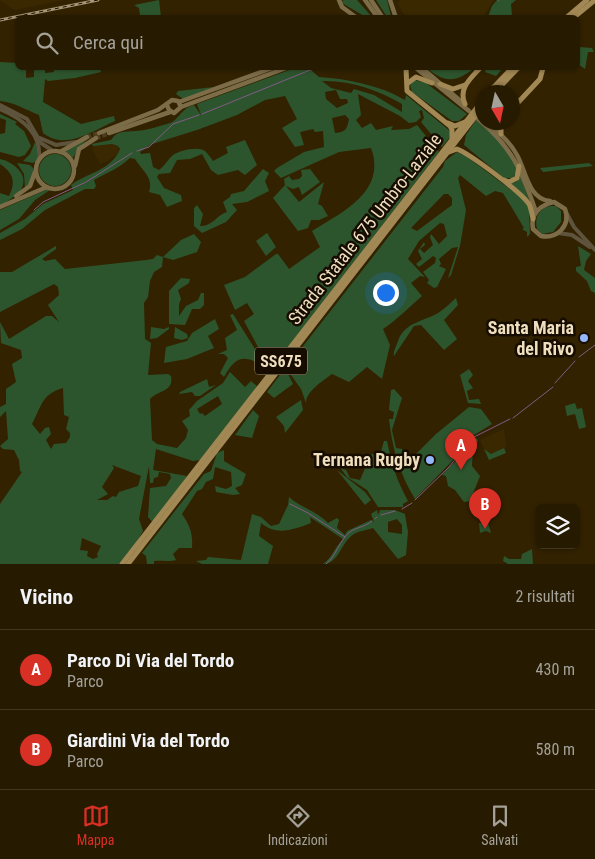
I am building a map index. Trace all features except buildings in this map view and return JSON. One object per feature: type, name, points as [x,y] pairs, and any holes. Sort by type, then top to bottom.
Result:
[{"type":"highway","points":[[570,15],[587,0]]},
{"type":"highway","points":[[577,15],[595,0]]},
{"type":"highway","points":[[406,70],[407,86],[411,96],[446,122],[455,126],[466,122]]},
{"type":"highway","points":[[465,104],[462,96],[465,85],[478,70]]},
{"type":"highway","points":[[506,74],[507,70]]},
{"type":"highway","points":[[496,85],[510,70]]},
{"type":"highway","points":[[502,85],[516,70]]},
{"type":"highway","points":[[520,100],[540,78],[541,70]]},
{"type":"highway","points":[[407,86],[410,80],[416,76],[432,83]]},
{"type":"highway","points":[[440,84],[453,89],[465,85]]},
{"type":"highway","name":"Strada Statale 675 Umbro-Laziale","points":[[446,151],[451,141],[475,110]]},
{"type":"highway","name":"Strada Statale 675 Umbro-Laziale","points":[[122,564],[440,158],[475,117]]},
{"type":"highway","points":[[446,122],[452,130],[451,141]]},
{"type":"highway","points":[[463,133],[460,143],[466,153]]},
{"type":"highway","points":[[446,151],[457,150],[466,153],[501,180],[528,202],[533,219]]},
{"type":"highway","name":"Strada Statale 675 Umbro-Laziale","points":[[128,564],[440,158]]},
{"type":"highway","points":[[501,180],[509,182],[514,180],[519,176],[519,166]]},
{"type":"main road","points":[[339,0],[342,8],[351,15]]},
{"type":"main road","points":[[365,0],[379,15]]},
{"type":"main road","points":[[371,0],[380,15]]},
{"type":"main road","points":[[390,0],[395,15]]},
{"type":"main road","points":[[180,104],[267,70]]},
{"type":"main road","points":[[99,133],[167,105],[172,100],[180,104],[280,70]]},
{"type":"main road","points":[[418,70],[432,83],[470,110],[424,70]]},
{"type":"main road","points":[[109,133],[170,112],[178,112],[180,104]]},
{"type":"main road","points":[[167,105],[170,112]]},
{"type":"main road","points":[[491,130],[502,141],[519,166],[536,212]]},
{"type":"main road","points":[[497,130],[516,154],[533,193],[542,200],[554,202],[564,206],[567,214],[563,228],[558,233],[550,237],[536,233],[533,226],[536,212],[542,206],[554,202]]},
{"type":"main road","points":[[60,152],[87,137]]},
{"type":"main road","points":[[36,168],[38,180],[47,187],[57,189],[66,185],[72,178],[79,149],[96,138]]},
{"type":"main road","points":[[0,207],[30,186],[39,160],[52,152],[60,152],[70,158],[74,169]]},
{"type":"main road","points":[[7,203],[47,187]]},
{"type":"main road","points":[[550,237],[562,223],[564,214],[560,204]]},
{"type":"street","points":[[0,107],[27,119],[41,143],[52,152]]},
{"type":"street","points":[[0,107],[27,125],[40,147],[39,160]]},
{"type":"street","points":[[38,137],[56,145],[77,141]]},
{"type":"street","points":[[567,214],[574,227],[595,251]]},
{"type":"street","points":[[558,233],[572,235],[595,251]]},
{"type":"shaded area","points":[[0,0],[64,0],[14,10]]},
{"type":"shaded area","points":[[400,0],[494,0],[484,15],[404,15],[398,4]]},
{"type":"shaded area","points":[[112,144],[118,146],[119,153],[101,165],[92,149],[93,146]]},
{"type":"shaded area","points":[[504,429],[506,446],[499,452],[491,454],[484,449],[480,440]]},
{"type":"green space","points":[[159,0],[161,15],[140,15],[139,8],[134,5]]},
{"type":"green space","points":[[343,0],[357,0],[370,15],[362,15],[342,3]]},
{"type":"green space","points":[[376,0],[387,0],[391,15],[386,15]]},
{"type":"green space","points":[[497,0],[516,0],[511,4],[512,15],[489,15]]},
{"type":"green space","points":[[580,47],[592,48],[594,52],[588,52],[585,69],[580,65]]},
{"type":"green space","points":[[0,62],[15,63],[15,70],[26,70],[26,78],[34,77],[34,70],[45,70],[45,73],[54,72],[54,70],[100,70],[101,72],[75,78],[48,81],[45,79],[43,102],[81,124],[114,116],[115,121],[88,134],[70,140],[61,140],[43,133],[39,115],[0,101]]},
{"type":"green space","points":[[290,70],[312,70],[319,77],[363,84],[385,90],[405,100],[406,95],[450,131],[450,137],[442,147],[421,122],[424,118],[422,110],[419,111],[421,117],[416,122],[409,123],[400,116],[358,94],[361,115],[356,120],[362,128],[371,123],[376,130],[393,126],[391,130],[409,129],[417,125],[439,152],[279,359],[258,347],[244,321],[254,314],[247,303],[235,310],[224,285],[245,277],[276,254],[278,254],[289,269],[320,247],[312,231],[349,208],[359,198],[368,188],[373,176],[374,163],[371,148],[339,152],[281,178],[274,171],[277,168],[304,152],[324,147],[323,131],[315,132],[313,129],[300,132],[304,145],[295,147],[282,128],[297,119],[285,96],[265,100],[237,115],[152,144],[140,152],[141,154],[150,153],[153,167],[159,170],[173,155],[180,152],[189,149],[202,150],[213,161],[228,153],[226,147],[245,140],[257,165],[245,175],[238,170],[218,175],[211,170],[202,154],[190,159],[177,160],[170,173],[159,174],[157,177],[164,188],[181,195],[182,201],[167,207],[160,195],[149,192],[149,178],[135,159],[130,158],[117,168],[94,180],[96,186],[94,189],[85,189],[45,210],[22,229],[0,240],[0,233],[25,219],[43,204],[73,190],[71,185],[111,162],[120,149],[112,144],[93,146],[92,144],[111,140],[121,132],[143,130],[170,123],[186,109],[194,105],[201,115],[197,104]],"holes":[[[322,81],[332,81],[374,90],[402,104],[402,112],[374,95],[354,89],[351,93],[331,88]],[[336,90],[340,99],[347,99],[348,103],[337,108],[326,99],[325,92]],[[345,115],[349,119],[348,125],[342,132],[335,133],[332,118]]]},
{"type":"green space","points":[[429,70],[472,70],[456,79],[445,79]]},
{"type":"green space","points":[[486,70],[501,70],[496,76],[485,72]]},
{"type":"green space","points":[[415,80],[426,83],[467,114],[459,121],[452,121],[412,92],[410,85]]},
{"type":"green space","points":[[214,87],[183,99],[176,94],[178,91]]},
{"type":"green space","points":[[0,114],[17,122],[15,124],[24,131],[31,146],[25,155],[19,157],[0,152],[0,134],[5,133],[6,120],[0,118]]},
{"type":"green space","points":[[475,122],[475,130],[488,130],[495,136],[511,156],[514,163],[517,171],[513,178],[504,178],[464,145],[466,135]]},
{"type":"green space","points":[[89,138],[79,147],[73,158],[65,151]]},
{"type":"green space","points":[[35,142],[38,149],[37,161],[33,163],[23,161],[30,154]]},
{"type":"green space","points":[[457,152],[466,156],[523,199],[529,209],[530,234],[527,237],[527,232],[522,229],[524,228],[503,193],[495,191],[486,196],[460,175],[458,178],[466,210],[460,246],[451,275],[448,278],[458,247],[452,248],[439,259],[441,264],[439,266],[446,269],[437,287],[434,288],[427,283],[429,280],[423,272],[435,263],[436,258],[433,256],[419,267],[416,264],[422,259],[418,251],[424,242],[425,245],[420,249],[424,253],[433,245],[430,237],[431,234],[439,244],[447,236],[444,224],[440,223],[419,241],[408,259],[425,277],[420,276],[411,283],[422,296],[383,329],[390,345],[382,379],[367,367],[349,382],[332,374],[312,390],[306,403],[301,389],[286,368],[443,167],[445,161]],"holes":[[[444,194],[448,194],[452,198],[452,205],[417,231],[411,228]]]},
{"type":"green space","points":[[55,154],[66,159],[71,170],[66,181],[55,186],[44,181],[39,170],[44,159]]},
{"type":"green space","points":[[0,159],[11,163],[19,170],[22,175],[23,185],[20,191],[0,206],[0,193],[9,196],[13,181],[8,170],[0,164]]},
{"type":"green space","points":[[17,163],[30,165],[34,169],[30,184],[25,188],[24,174]]},
{"type":"green space","points":[[589,163],[593,166],[543,172],[540,168]]},
{"type":"green space","points":[[263,169],[269,173],[265,181],[269,191],[247,202],[232,204],[237,210],[226,222],[202,233],[194,226],[194,208],[197,205],[203,214],[200,226],[205,226],[227,212],[223,202],[231,194],[244,191]]},
{"type":"green space","points":[[310,169],[320,182],[302,195],[299,187],[293,189],[286,186],[299,202],[324,182],[318,204],[322,206],[328,216],[319,220],[311,220],[308,228],[298,231],[273,198],[285,185],[284,179],[289,176],[292,180],[299,179],[302,176],[301,170]]},
{"type":"green space","points":[[521,176],[530,203],[509,184],[516,182]]},
{"type":"green space","points":[[50,190],[35,200],[19,219],[0,230],[0,210]]},
{"type":"green space","points":[[550,206],[556,206],[561,211],[561,222],[553,232],[542,234],[537,229],[537,217],[540,211]]},
{"type":"green space","points":[[267,233],[276,247],[266,256],[256,241]]},
{"type":"green space","points":[[194,234],[201,242],[197,252],[173,260],[163,257],[181,240]]},
{"type":"green space","points":[[56,246],[56,249],[42,259],[45,261],[55,259],[65,269],[153,259],[157,255],[163,257],[162,267],[154,272],[150,281],[148,297],[144,303],[145,339],[151,343],[148,375],[168,374],[171,376],[171,381],[168,388],[150,399],[152,440],[157,444],[177,448],[186,438],[188,430],[182,421],[190,416],[189,410],[197,401],[223,383],[230,372],[245,387],[251,381],[258,387],[200,460],[193,461],[156,449],[153,470],[187,476],[154,524],[148,517],[150,488],[166,486],[171,478],[170,474],[159,472],[158,477],[154,478],[153,483],[150,483],[149,466],[139,519],[143,531],[134,547],[119,564],[0,564],[0,504],[22,472],[20,471],[19,460],[14,450],[3,449],[0,446],[8,439],[6,411],[0,417],[0,407],[6,404],[6,389],[16,382],[12,364],[22,358],[21,350],[1,343],[0,322],[9,339],[46,316],[52,316],[59,322],[48,305],[59,295],[58,287],[54,284],[0,312],[0,272],[12,272]],"holes":[[[63,388],[64,415],[69,417],[66,429],[70,433],[70,437],[66,443],[54,444],[51,449],[46,440],[51,434],[49,427],[45,428],[40,434],[32,424],[43,402],[50,394]],[[218,396],[222,404],[205,416],[202,413],[200,414],[197,409]],[[112,465],[141,476],[138,486],[119,492],[116,497],[113,496],[107,500],[97,500],[108,494],[102,487],[114,468]],[[82,538],[101,546],[97,554],[98,557],[93,559],[87,556],[88,551],[80,550]]]},
{"type":"green space","points":[[578,246],[591,254],[586,261],[584,270],[595,278],[595,293],[591,291],[587,281],[576,271],[576,267],[581,266]]},
{"type":"green space","points":[[181,278],[190,279],[189,283],[178,290],[181,299],[179,316],[186,306],[198,300],[201,293],[204,293],[204,305],[200,309],[192,309],[185,325],[169,324],[169,291]]},
{"type":"green space","points":[[456,298],[458,305],[444,320],[457,339],[444,350],[421,325],[414,326],[394,356],[398,341],[405,329],[435,315]]},
{"type":"green space","points":[[233,314],[255,349],[274,364],[270,369],[249,359],[244,359],[234,363],[224,377],[220,373],[228,358],[224,354],[218,354],[227,350],[225,338],[237,330],[230,315]]},
{"type":"green space","points":[[215,319],[219,329],[208,336],[214,348],[187,359],[164,363],[166,347],[187,341],[192,333]]},
{"type":"green space","points":[[151,327],[164,329],[169,327],[169,329],[157,338],[150,339]]},
{"type":"green space","points":[[175,327],[187,334],[188,338],[182,340],[174,338]]},
{"type":"green space","points":[[469,369],[473,375],[468,381],[473,388],[467,391],[469,400],[479,399],[481,404],[468,403],[460,375]]},
{"type":"green space","points":[[283,371],[288,374],[293,384],[274,398],[267,392]]},
{"type":"green space","points":[[207,379],[209,387],[216,385],[200,396],[195,396],[192,392],[179,394],[180,392]]},
{"type":"green space","points":[[394,389],[402,398],[392,430],[396,448],[402,449],[410,460],[436,434],[469,407],[481,409],[492,424],[474,435],[457,456],[415,499],[401,471],[392,440],[389,419],[393,419],[394,412],[389,410],[391,390]]},
{"type":"green space","points":[[301,400],[303,410],[285,433],[284,426],[276,417]]},
{"type":"green space","points":[[575,403],[577,409],[582,408],[586,427],[579,429],[575,414],[567,416],[565,406]]},
{"type":"green space","points":[[253,410],[259,416],[252,438],[235,435]]},
{"type":"green space","points":[[477,438],[478,441],[473,449],[472,466],[480,476],[470,501],[464,502],[455,490],[448,486],[446,476],[442,475]]},
{"type":"green space","points":[[384,441],[387,441],[395,472],[408,501],[403,504],[403,507],[378,507],[367,490],[347,477],[336,462],[338,456],[343,469],[346,470],[350,478],[360,480],[367,464],[353,465],[350,460],[368,454],[380,455]]},
{"type":"green space","points":[[504,448],[506,453],[489,460],[484,449],[491,454]]},
{"type":"green space","points":[[224,450],[224,461],[246,474],[242,485],[235,488],[240,494],[233,495],[216,492],[215,486],[226,489],[232,486],[231,472],[215,467],[213,479],[206,482],[202,489],[197,491],[182,514],[190,530],[192,548],[179,548],[173,554],[176,560],[154,561],[154,564],[147,564],[146,556],[142,553],[204,474],[211,471],[217,453]]},
{"type":"green space","points":[[337,470],[365,492],[371,500],[365,505]]},
{"type":"green space","points":[[289,497],[328,523],[337,518],[339,520],[337,528],[345,535],[347,531],[371,520],[374,522],[371,514],[377,510],[378,515],[380,510],[395,510],[405,514],[408,532],[406,555],[398,559],[373,528],[354,534],[333,561],[323,564],[329,559],[343,539],[310,517],[311,523],[279,531],[261,523],[259,536],[273,546],[268,564],[202,564],[196,561],[206,560],[208,557],[241,560],[252,514],[261,517],[271,526],[279,524],[288,505]],"holes":[[[397,519],[402,525],[402,534],[388,532],[388,522]]]},
{"type":"green space","points":[[479,523],[488,523],[491,533],[486,531],[480,533]]},
{"type":"green space","points":[[532,549],[533,564],[508,564],[503,561],[504,556],[509,559],[521,559],[522,554]]},
{"type":"waterway","points":[[202,114],[310,70]]},
{"type":"waterway","points":[[137,151],[149,147],[173,124],[199,115]]},
{"type":"waterway","points":[[34,210],[43,202],[86,182],[132,153]]},
{"type":"waterway","points":[[579,357],[595,345]]},
{"type":"waterway","points":[[555,383],[575,361]]},
{"type":"waterway","points":[[513,418],[553,387]]},
{"type":"waterway","points":[[415,500],[449,467],[472,438],[510,419]]},
{"type":"waterway","points":[[402,509],[412,503]]},
{"type":"waterway","points":[[290,504],[308,513],[345,537]]},
{"type":"waterway","points":[[381,515],[395,511]]},
{"type":"waterway","points":[[326,564],[346,535],[372,521]]},
{"type":"tunnel","points":[[87,137],[99,133]]},
{"type":"tunnel","points":[[96,138],[109,133]]},
{"type":"railway","points":[[24,15],[98,0]]},
{"type":"railway","points":[[0,20],[15,17]]},
{"type":"place","name":"Santa Maria del Rivo","points":[[584,338]]},
{"type":"place","name":"Ternana Rugby","points":[[430,460]]},
{"type":"place","name":"Parco Di Via del Tordo","points":[[461,470]]},
{"type":"place","name":"Giardini Via del Tordo","points":[[485,529]]}]
